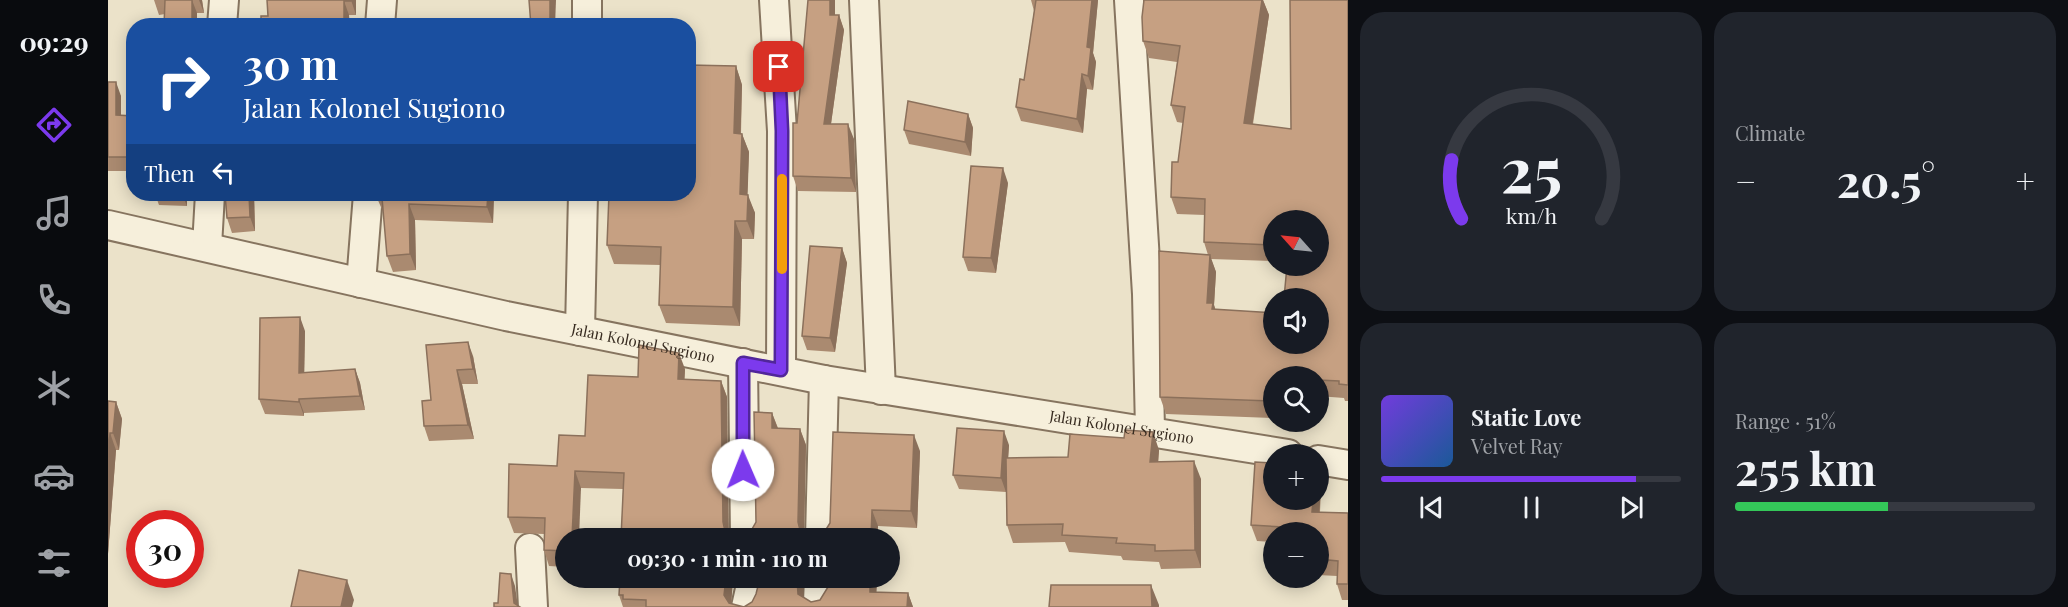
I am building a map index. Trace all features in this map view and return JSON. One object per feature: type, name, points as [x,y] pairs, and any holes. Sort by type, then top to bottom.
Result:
[{"type":"street","points":[[223,18],[224,0]]},
{"type":"street","points":[[381,18],[382,0]]},
{"type":"street","points":[[587,0],[587,18]]},
{"type":"street","points":[[774,0],[782,131],[781,370]]},
{"type":"street","points":[[864,0],[881,390]]},
{"type":"street","points":[[1129,0],[1147,294],[1150,430]]},
{"type":"street","points":[[207,246],[210,201]]},
{"type":"street","points":[[361,283],[367,201]]},
{"type":"street","points":[[580,331],[583,201]]},
{"type":"street","name":"Jalan Kolonel Sugiono","points":[[108,225],[580,331],[824,380],[1263,450]]},
{"type":"street","points":[[743,363],[745,528]]},
{"type":"street","points":[[820,528],[824,380]]},
{"type":"street","points":[[1329,462],[1348,465]]},
{"type":"street","points":[[530,548],[532,607]]},
{"type":"street","points":[[746,607],[750,588]]},
{"type":"building","points":[[165,0],[192,0],[192,18],[164,18]]},
{"type":"building","points":[[267,0],[351,0],[344,1],[344,18],[261,18],[261,16],[268,16]]},
{"type":"building","points":[[529,0],[550,0],[550,18],[530,18]]},
{"type":"building","points":[[808,0],[830,0],[830,15],[839,15],[824,124],[848,124],[851,178],[793,176],[793,123],[797,123]]},
{"type":"building","points":[[1036,0],[1092,0],[1087,47],[1091,48],[1088,76],[1082,74],[1077,119],[1016,107],[1020,79],[1024,80]]},
{"type":"building","points":[[1144,0],[1262,0],[1244,123],[1291,129],[1290,0],[1348,0],[1348,385],[1339,384],[1339,381],[1329,381],[1329,366],[1263,366],[1263,401],[1160,397],[1159,251],[1210,255],[1207,303],[1213,303],[1212,309],[1263,312],[1263,354],[1329,354],[1329,288],[1285,288],[1286,276],[1329,276],[1329,210],[1263,210],[1263,245],[1204,242],[1205,199],[1171,197],[1172,162],[1178,162],[1185,107],[1171,105],[1180,46],[1143,41]]},
{"type":"building","points":[[696,65],[736,66],[734,133],[742,134],[740,194],[748,195],[747,221],[735,221],[733,307],[659,305],[661,247],[607,245],[609,201],[696,201]]},
{"type":"building","points":[[108,82],[116,82],[116,115],[126,116],[126,157],[108,157]]},
{"type":"building","points":[[908,101],[968,114],[965,142],[904,130]]},
{"type":"building","points":[[971,166],[1003,168],[991,258],[963,257]]},
{"type":"building","points":[[226,201],[249,201],[250,217],[227,218]]},
{"type":"building","points":[[382,201],[487,201],[487,207],[409,204],[410,254],[387,256]]},
{"type":"building","points":[[810,246],[842,248],[830,338],[802,336]]},
{"type":"building","points":[[300,317],[299,373],[355,369],[360,396],[299,399],[299,402],[259,399],[260,318]]},
{"type":"building","points":[[468,342],[473,369],[457,370],[468,425],[424,426],[422,401],[431,400],[426,345]]},
{"type":"building","points":[[639,345],[679,353],[678,379],[721,381],[724,528],[621,528],[624,473],[575,471],[572,528],[555,528],[555,550],[544,550],[545,518],[508,517],[509,464],[557,466],[559,435],[585,436],[588,375],[638,377]]},
{"type":"building","points":[[108,401],[116,402],[108,460]]},
{"type":"building","points":[[754,412],[772,413],[772,428],[800,429],[800,528],[753,528],[756,522]]},
{"type":"building","points":[[957,428],[1004,431],[1001,478],[953,475]]},
{"type":"building","points":[[1125,430],[1153,432],[1150,462],[1194,461],[1195,550],[1155,551],[1155,545],[1116,543],[1117,538],[1062,535],[1063,524],[1007,525],[1006,458],[1068,457],[1070,434],[1124,438]]},
{"type":"building","points":[[833,432],[914,435],[911,511],[872,510],[871,528],[827,528],[830,523]]},
{"type":"building","points":[[1255,462],[1263,462],[1263,510],[1348,513],[1348,584],[1337,584],[1338,561],[1329,560],[1329,522],[1263,522],[1263,526],[1251,525]]},
{"type":"building","points":[[299,570],[347,580],[341,607],[291,607]]},
{"type":"building","points":[[500,573],[511,574],[514,603],[520,607],[494,607],[494,603],[498,603]]},
{"type":"building","points":[[1051,585],[1151,585],[1152,607],[1049,607]]},
{"type":"building","points":[[619,588],[725,588],[724,595],[729,603],[744,607],[646,607],[646,600],[623,599],[623,595],[619,595]]},
{"type":"building","points":[[758,588],[798,588],[798,594],[811,602],[820,600],[827,588],[870,588],[870,592],[908,593],[907,607],[744,607],[752,602]]},
{"type":"slow traffic","points":[[782,179],[782,269]]},
{"type":"route","points":[[743,470],[743,363],[781,370],[782,131],[779,67]]}]
